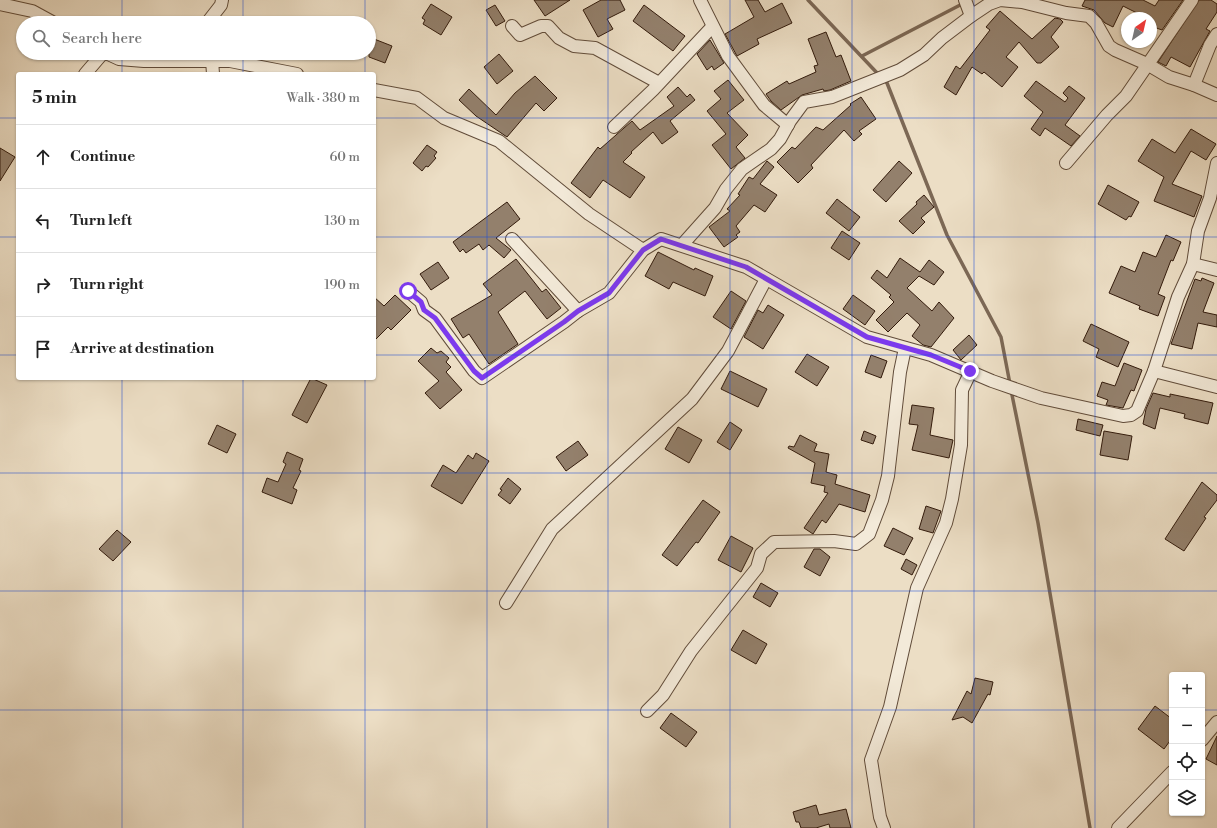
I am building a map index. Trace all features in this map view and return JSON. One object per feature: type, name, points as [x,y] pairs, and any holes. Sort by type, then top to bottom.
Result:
[{"type":"street","points":[[212,16],[221,5],[222,0]]},
{"type":"street","points":[[700,0],[712,27],[728,56],[764,106],[788,125]]},
{"type":"street","points":[[965,0],[971,16]]},
{"type":"street","points":[[682,245],[715,208],[726,189],[742,169],[771,149],[780,139],[804,102],[832,97],[900,70],[924,55],[942,38],[971,16],[989,4],[1000,0],[1022,2],[1066,13],[1089,16],[1096,23],[1109,46],[1147,64],[1169,77],[1194,85],[1217,95]]},
{"type":"street","points":[[1066,164],[1107,115],[1118,106],[1126,96],[1192,0]]},
{"type":"street","points":[[0,4],[32,11],[41,16]]},
{"type":"street","points":[[512,26],[520,35],[542,26],[548,26],[559,38],[574,46],[595,48],[659,83]]},
{"type":"street","points":[[614,127],[659,83],[712,27]]},
{"type":"street","points":[[1194,85],[1210,45],[1217,34]]},
{"type":"street","points":[[87,72],[97,60]]},
{"type":"street","points":[[213,72],[212,60],[243,63],[287,72]]},
{"type":"street","points":[[376,90],[417,98],[444,118],[498,141],[589,214],[643,250]]},
{"type":"street","points":[[408,291],[421,302],[424,310],[435,318],[474,371],[482,378],[578,311],[609,293],[643,250],[661,239],[746,267],[867,337],[931,355],[1041,398],[1123,416],[1131,415],[1137,411],[1141,404],[1154,371],[1178,297],[1193,264],[1198,231],[1210,198],[1217,164]]},
{"type":"street","points":[[512,239],[578,311]]},
{"type":"street","points":[[1193,264],[1217,270]]},
{"type":"street","points":[[506,603],[552,529],[692,400],[728,351],[766,279]]},
{"type":"street","points":[[647,711],[663,696],[691,651],[757,568],[761,554],[774,542],[834,541],[856,544],[869,534],[882,500],[888,476],[904,348]]},
{"type":"street","points":[[884,828],[880,817],[871,760],[890,706],[917,588],[946,523],[952,499],[961,445],[962,390],[970,371]]},
{"type":"street","points":[[1154,371],[1217,387]]},
{"type":"street","points":[[1205,736],[1217,722]]},
{"type":"street","points":[[1118,828],[1169,775]]},
{"type":"building","points":[[534,0],[570,0],[545,16]]},
{"type":"building","points":[[601,0],[620,0],[625,10],[607,19],[613,29],[598,37],[583,10]]},
{"type":"building","points":[[745,0],[758,0],[765,12],[782,3],[792,23],[757,39],[759,44],[737,56],[725,34],[754,17]]},
{"type":"building","points":[[1085,0],[1143,0],[1155,6],[1159,0],[1183,0],[1162,30],[1157,28],[1157,12],[1135,12],[1123,6],[1113,27],[1105,23],[1094,10],[1082,6]]},
{"type":"building","points":[[1199,0],[1211,0],[1217,4],[1217,12],[1206,29],[1210,31],[1190,67],[1171,57],[1166,66],[1158,62]]},
{"type":"building","points":[[431,4],[452,17],[441,35],[423,24],[425,20],[422,18]]},
{"type":"building","points":[[495,5],[505,21],[496,26],[486,10]]},
{"type":"building","points":[[644,5],[685,36],[673,51],[633,21]]},
{"type":"building","points":[[1000,11],[1032,39],[1055,18],[1060,19],[1063,22],[1051,37],[1059,47],[1041,63],[1037,63],[1019,42],[1006,57],[1018,67],[1002,87],[984,72],[982,74],[972,67],[956,95],[944,87],[956,66],[960,69],[990,30],[986,27]]},
{"type":"building","points":[[826,32],[836,57],[841,55],[851,81],[830,90],[824,91],[823,89],[802,95],[781,110],[766,94],[787,81],[789,84],[816,72],[814,66],[818,65],[808,39]]},
{"type":"building","points":[[376,40],[392,46],[385,63],[376,60]]},
{"type":"building","points":[[710,40],[724,63],[714,70],[712,66],[707,70],[697,54]]},
{"type":"building","points":[[499,54],[513,71],[497,84],[484,67]]},
{"type":"building","points":[[535,76],[557,98],[544,111],[536,103],[507,137],[476,116],[459,100],[469,89],[496,115],[515,93]]},
{"type":"building","points":[[728,80],[744,100],[727,113],[748,135],[736,147],[745,158],[731,169],[712,145],[726,134],[707,111],[721,99],[714,91]]},
{"type":"building","points":[[1036,81],[1065,102],[1068,98],[1063,93],[1069,86],[1085,98],[1065,125],[1080,136],[1071,146],[1045,128],[1040,136],[1031,129],[1043,112],[1024,96]]},
{"type":"building","points":[[678,87],[687,97],[690,94],[695,100],[670,121],[678,132],[662,144],[653,132],[631,152],[632,153],[623,162],[645,177],[630,198],[603,180],[590,198],[571,183],[598,147],[600,149],[632,121],[640,130],[674,106],[667,97]]},
{"type":"building","points":[[861,97],[876,119],[859,131],[862,134],[854,141],[844,130],[811,165],[813,168],[798,183],[777,162],[792,147],[795,149],[816,127],[823,130],[851,105],[850,104]]},
{"type":"building","points":[[1191,129],[1216,144],[1206,160],[1191,151],[1172,184],[1202,196],[1194,217],[1154,201],[1164,177],[1138,161],[1152,139],[1175,153]]},
{"type":"building","points":[[427,145],[437,152],[434,156],[436,158],[422,171],[413,163]]},
{"type":"building","points":[[0,148],[15,157],[0,181]]},
{"type":"building","points":[[767,161],[774,167],[760,184],[777,195],[765,212],[754,205],[736,226],[740,232],[736,235],[738,237],[724,247],[709,227],[730,211],[727,209],[740,195],[738,194],[749,177],[753,179]]},
{"type":"building","points":[[899,161],[912,173],[886,202],[873,190]]},
{"type":"building","points":[[1108,185],[1139,202],[1131,217],[1129,216],[1126,220],[1098,204]]},
{"type":"building","points":[[924,195],[934,207],[921,218],[925,222],[913,234],[899,221]]},
{"type":"building","points":[[837,199],[860,217],[849,231],[826,213]]},
{"type":"building","points":[[507,202],[520,219],[496,238],[511,250],[504,258],[489,245],[483,250],[479,244],[466,253],[463,249],[460,252],[453,242]]},
{"type":"building","points":[[842,231],[860,243],[849,260],[831,248]]},
{"type":"building","points":[[1166,235],[1181,242],[1173,261],[1171,260],[1158,294],[1165,297],[1158,316],[1139,309],[1140,306],[1109,293],[1121,266],[1135,272],[1143,252],[1156,257]]},
{"type":"building","points":[[658,252],[694,270],[695,268],[713,276],[705,296],[673,282],[669,289],[645,276]]},
{"type":"building","points":[[900,258],[920,272],[929,260],[944,272],[934,285],[919,276],[907,288],[932,311],[939,302],[954,318],[931,347],[923,345],[912,336],[920,325],[907,313],[888,332],[876,320],[894,302],[889,297],[891,295],[871,278],[877,270],[887,278]]},
{"type":"building","points":[[516,259],[542,292],[546,289],[561,308],[547,319],[525,291],[498,312],[518,344],[489,364],[469,334],[463,338],[451,319],[492,295],[483,284]]},
{"type":"building","points":[[438,262],[449,278],[431,290],[420,274]]},
{"type":"building","points":[[1202,278],[1214,283],[1203,312],[1217,315],[1217,327],[1198,323],[1192,349],[1171,344],[1195,279],[1201,281]]},
{"type":"building","points":[[731,291],[746,301],[731,329],[713,317]]},
{"type":"building","points":[[395,295],[411,310],[391,330],[388,327],[376,339],[376,299],[384,306]]},
{"type":"building","points":[[853,295],[875,311],[865,325],[843,309]]},
{"type":"building","points":[[768,305],[784,315],[763,349],[744,337],[758,310],[763,313]]},
{"type":"building","points":[[1091,324],[1129,342],[1118,367],[1096,357],[1099,349],[1083,341]]},
{"type":"building","points":[[969,335],[977,345],[961,360],[953,350]]},
{"type":"building","points":[[431,348],[437,353],[441,351],[449,358],[446,362],[451,367],[446,372],[462,390],[440,409],[425,393],[439,381],[418,361]]},
{"type":"building","points":[[807,354],[829,367],[817,386],[795,372]]},
{"type":"building","points":[[871,355],[887,361],[881,378],[865,372]]},
{"type":"building","points":[[1124,363],[1142,370],[1134,391],[1131,390],[1123,408],[1106,405],[1108,400],[1097,396],[1102,382],[1115,386]]},
{"type":"building","points":[[730,371],[767,389],[758,407],[721,389]]},
{"type":"building","points":[[310,380],[316,380],[327,385],[307,423],[292,415]]},
{"type":"building","points":[[1153,393],[1170,397],[1170,394],[1213,403],[1208,424],[1184,418],[1185,414],[1160,408],[1155,429],[1143,424],[1146,409]]},
{"type":"building","points":[[912,405],[934,408],[930,435],[953,440],[949,458],[912,450],[918,425],[909,424]]},
{"type":"building","points":[[1078,419],[1103,425],[1100,436],[1076,430]]},
{"type":"building","points":[[730,422],[742,430],[730,450],[717,442]]},
{"type":"building","points":[[217,425],[236,434],[227,453],[208,444]]},
{"type":"building","points":[[678,427],[702,440],[689,463],[665,449]]},
{"type":"building","points":[[864,431],[876,436],[873,444],[861,440]]},
{"type":"building","points":[[1104,431],[1132,436],[1128,460],[1100,455]]},
{"type":"building","points":[[800,435],[817,444],[814,451],[829,454],[826,472],[837,475],[835,484],[870,495],[865,512],[839,504],[826,523],[822,520],[813,534],[804,528],[828,493],[824,492],[825,486],[811,483],[815,463],[788,448],[789,446],[794,447]]},
{"type":"building","points":[[578,441],[588,455],[566,471],[556,457]]},
{"type":"building","points":[[287,452],[303,459],[299,470],[301,471],[293,488],[297,490],[292,504],[262,492],[267,478],[278,482],[286,464],[283,462]]},
{"type":"building","points":[[476,453],[489,461],[462,504],[431,486],[443,465],[456,473],[468,455],[473,459]]},
{"type":"building","points":[[508,478],[521,489],[510,504],[498,495],[502,490],[500,489]]},
{"type":"building","points":[[1202,482],[1217,495],[1217,500],[1204,517],[1206,518],[1184,551],[1165,539]]},
{"type":"building","points":[[703,500],[720,512],[698,543],[696,542],[677,566],[662,555]]},
{"type":"building","points":[[926,506],[941,511],[933,533],[919,529]]},
{"type":"building","points":[[893,528],[913,538],[904,555],[884,546]]},
{"type":"building","points":[[117,530],[131,542],[113,561],[99,549]]},
{"type":"building","points":[[731,536],[753,548],[741,572],[718,560]]},
{"type":"building","points":[[814,549],[820,549],[830,557],[820,576],[804,567]]},
{"type":"building","points":[[906,559],[917,565],[912,575],[901,569]]},
{"type":"building","points":[[761,583],[778,593],[770,607],[753,597]]},
{"type":"building","points":[[743,630],[767,644],[756,664],[731,650]]},
{"type":"building","points":[[975,678],[993,682],[990,695],[988,694],[972,723],[963,717],[952,720],[967,691],[971,694]]},
{"type":"building","points":[[1155,706],[1169,717],[1169,742],[1164,749],[1138,729]]},
{"type":"building","points":[[671,713],[697,732],[686,747],[660,728]]},
{"type":"building","points":[[1217,736],[1217,765],[1206,759]]},
{"type":"building","points":[[816,805],[819,815],[846,809],[851,828],[830,828],[829,824],[816,828],[801,828],[799,822],[796,822],[793,812]]},
{"type":"waterway","points":[[808,0],[879,75]]},
{"type":"waterway","points":[[862,56],[964,3]]},
{"type":"waterway","points":[[883,79],[887,83],[947,235],[1001,337],[1010,384]]},
{"type":"waterway","points":[[1011,390],[1038,523],[1090,828]]},
{"type":"route","points":[[408,291],[421,302],[424,310],[435,318],[463,357],[474,371],[482,378],[578,311],[596,302],[609,293],[643,250],[655,241],[661,239],[723,258],[746,267],[798,298],[828,313],[867,337],[931,355],[970,371]]}]
